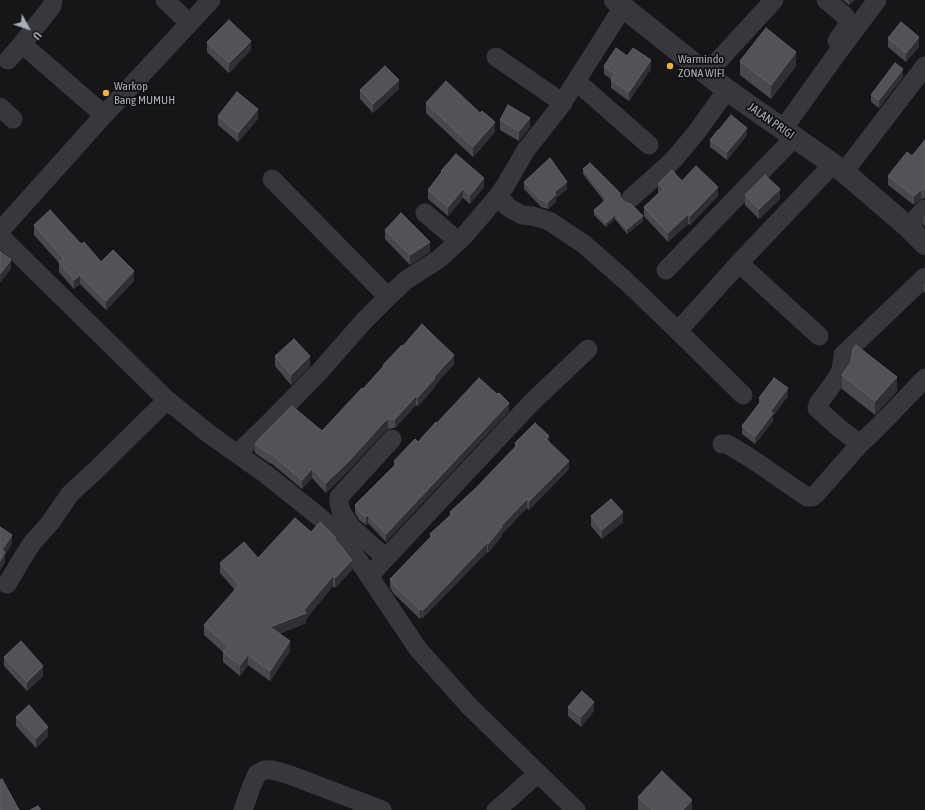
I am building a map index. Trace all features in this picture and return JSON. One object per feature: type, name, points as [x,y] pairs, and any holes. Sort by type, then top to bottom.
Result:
[{"type":"street","points":[[8,60],[52,6],[53,0]]},
{"type":"street","points":[[165,0],[189,23]]},
{"type":"street","points":[[0,231],[104,115],[211,0]]},
{"type":"street","points":[[706,74],[774,0]]},
{"type":"street","points":[[784,131],[801,93],[846,28],[847,21],[845,16],[826,0]]},
{"type":"street","points":[[666,270],[784,131],[836,55],[877,0]]},
{"type":"street","points":[[238,453],[320,371],[363,322],[388,297],[406,280],[438,259],[458,241],[498,196],[526,150],[563,103],[619,4]]},
{"type":"street","name":"JALAN PRIGI","points":[[619,4],[727,90],[838,168],[908,227],[925,244]]},
{"type":"street","points":[[22,44],[104,115]]},
{"type":"street","points":[[496,57],[563,103]]},
{"type":"street","points":[[678,331],[739,263],[838,168],[925,66]]},
{"type":"street","points":[[576,81],[649,145]]},
{"type":"street","points":[[631,198],[675,158],[696,133],[727,90]]},
{"type":"street","points":[[272,179],[388,297]]},
{"type":"street","points":[[498,196],[509,208],[522,215],[533,216],[549,221],[585,244],[627,282],[743,395]]},
{"type":"street","points":[[908,227],[925,209]]},
{"type":"street","points":[[425,213],[458,241]]},
{"type":"street","points":[[0,236],[167,400],[210,434],[273,479],[322,519],[343,540],[418,649],[470,706],[576,810]]},
{"type":"street","points":[[739,263],[819,336]]},
{"type":"street","points":[[860,444],[820,411],[817,408],[818,404],[835,382],[840,371],[843,355],[925,277]]},
{"type":"street","points":[[369,576],[531,403],[588,349]]},
{"type":"street","points":[[722,444],[727,444],[752,459],[807,497],[812,497],[860,444],[925,378]]},
{"type":"street","points":[[7,584],[24,554],[50,523],[70,494],[167,400]]},
{"type":"street","points":[[386,558],[351,527],[341,511],[339,497],[392,439]]},
{"type":"street","points":[[243,810],[257,774],[264,770],[272,770],[287,774],[382,810]]},
{"type":"street","points":[[496,810],[538,773]]},
{"type":"building","points":[[229,20],[251,41],[229,63],[207,42]]},
{"type":"building","points":[[901,22],[919,37],[906,53],[888,38]]},
{"type":"building","points":[[766,28],[796,52],[771,85],[740,61]]},
{"type":"building","points":[[616,48],[627,56],[633,48],[651,60],[629,92],[611,80],[615,74],[604,66]]},
{"type":"building","points":[[895,63],[903,69],[879,100],[871,95]]},
{"type":"building","points":[[385,66],[399,80],[373,104],[360,90]]},
{"type":"building","points":[[446,81],[480,113],[482,111],[495,122],[473,147],[426,103]]},
{"type":"building","points":[[237,92],[258,109],[238,133],[218,116]]},
{"type":"building","points":[[508,105],[530,118],[519,131],[500,120]]},
{"type":"building","points":[[731,115],[747,128],[727,152],[710,140]]},
{"type":"building","points":[[925,140],[925,189],[921,190],[914,196],[888,176],[907,152],[912,156]]},
{"type":"building","points":[[456,154],[484,178],[470,195],[463,189],[448,207],[428,190],[442,172],[441,171]]},
{"type":"building","points":[[550,158],[567,182],[554,192],[556,194],[548,202],[541,200],[524,182]]},
{"type":"building","points":[[590,163],[620,193],[623,201],[631,204],[643,216],[627,229],[615,215],[606,223],[594,210],[607,199],[583,169]]},
{"type":"building","points":[[696,166],[718,187],[690,216],[688,214],[668,233],[644,207],[664,189],[658,184],[672,170],[682,181]]},
{"type":"building","points":[[765,175],[780,189],[759,209],[745,195]]},
{"type":"building","points":[[50,210],[81,244],[84,242],[101,262],[113,250],[134,271],[106,301],[80,275],[74,280],[59,262],[64,259],[34,225]]},
{"type":"building","points":[[401,213],[430,242],[410,255],[385,230]]},
{"type":"building","points":[[0,251],[11,260],[0,274]]},
{"type":"building","points":[[422,324],[454,355],[418,397],[416,396],[395,419],[388,419],[384,422],[350,460],[326,483],[312,469],[302,480],[271,454],[255,444],[292,406],[322,431],[362,388],[363,389],[384,366],[383,365],[402,345],[403,346]]},
{"type":"building","points":[[294,339],[310,356],[291,375],[275,356]]},
{"type":"building","points":[[856,345],[897,377],[875,401],[842,375],[851,362],[853,349]]},
{"type":"building","points":[[479,378],[497,394],[499,393],[509,403],[386,534],[368,515],[366,517],[359,512],[355,505],[397,463],[394,461],[415,439],[418,442]]},
{"type":"building","points":[[774,378],[788,388],[770,412],[773,413],[755,437],[742,426],[762,400],[759,398]]},
{"type":"building","points":[[535,423],[549,436],[546,439],[569,461],[529,501],[527,499],[501,526],[502,527],[488,544],[487,543],[423,610],[420,610],[394,585],[390,579],[432,536],[430,534],[452,514],[450,512],[476,488],[517,445],[515,443]]},
{"type":"building","points":[[611,499],[623,512],[602,530],[591,516]]},
{"type":"building","points":[[295,518],[311,532],[320,522],[335,537],[352,560],[335,578],[333,576],[304,610],[306,613],[270,627],[290,641],[270,671],[248,655],[240,665],[223,652],[228,646],[204,625],[239,585],[220,563],[244,542],[258,558]]},
{"type":"building","points":[[0,527],[12,535],[2,550],[5,552],[0,561]]},
{"type":"building","points":[[21,641],[43,666],[27,682],[4,657]]},
{"type":"building","points":[[582,691],[594,702],[581,717],[568,707]]},
{"type":"building","points":[[29,705],[48,727],[36,738],[16,717]]},
{"type":"building","points":[[662,771],[692,800],[683,810],[652,810],[638,797]]},
{"type":"building","points":[[2,779],[19,810],[0,810],[0,780]]},
{"type":"building","points":[[38,806],[41,810],[30,810]]},
{"type":"place","name":"Warmindo ZONA WIFI","points":[[670,66]]},
{"type":"place","name":"Warkop Bang MUMUH","points":[[106,93]]}]
